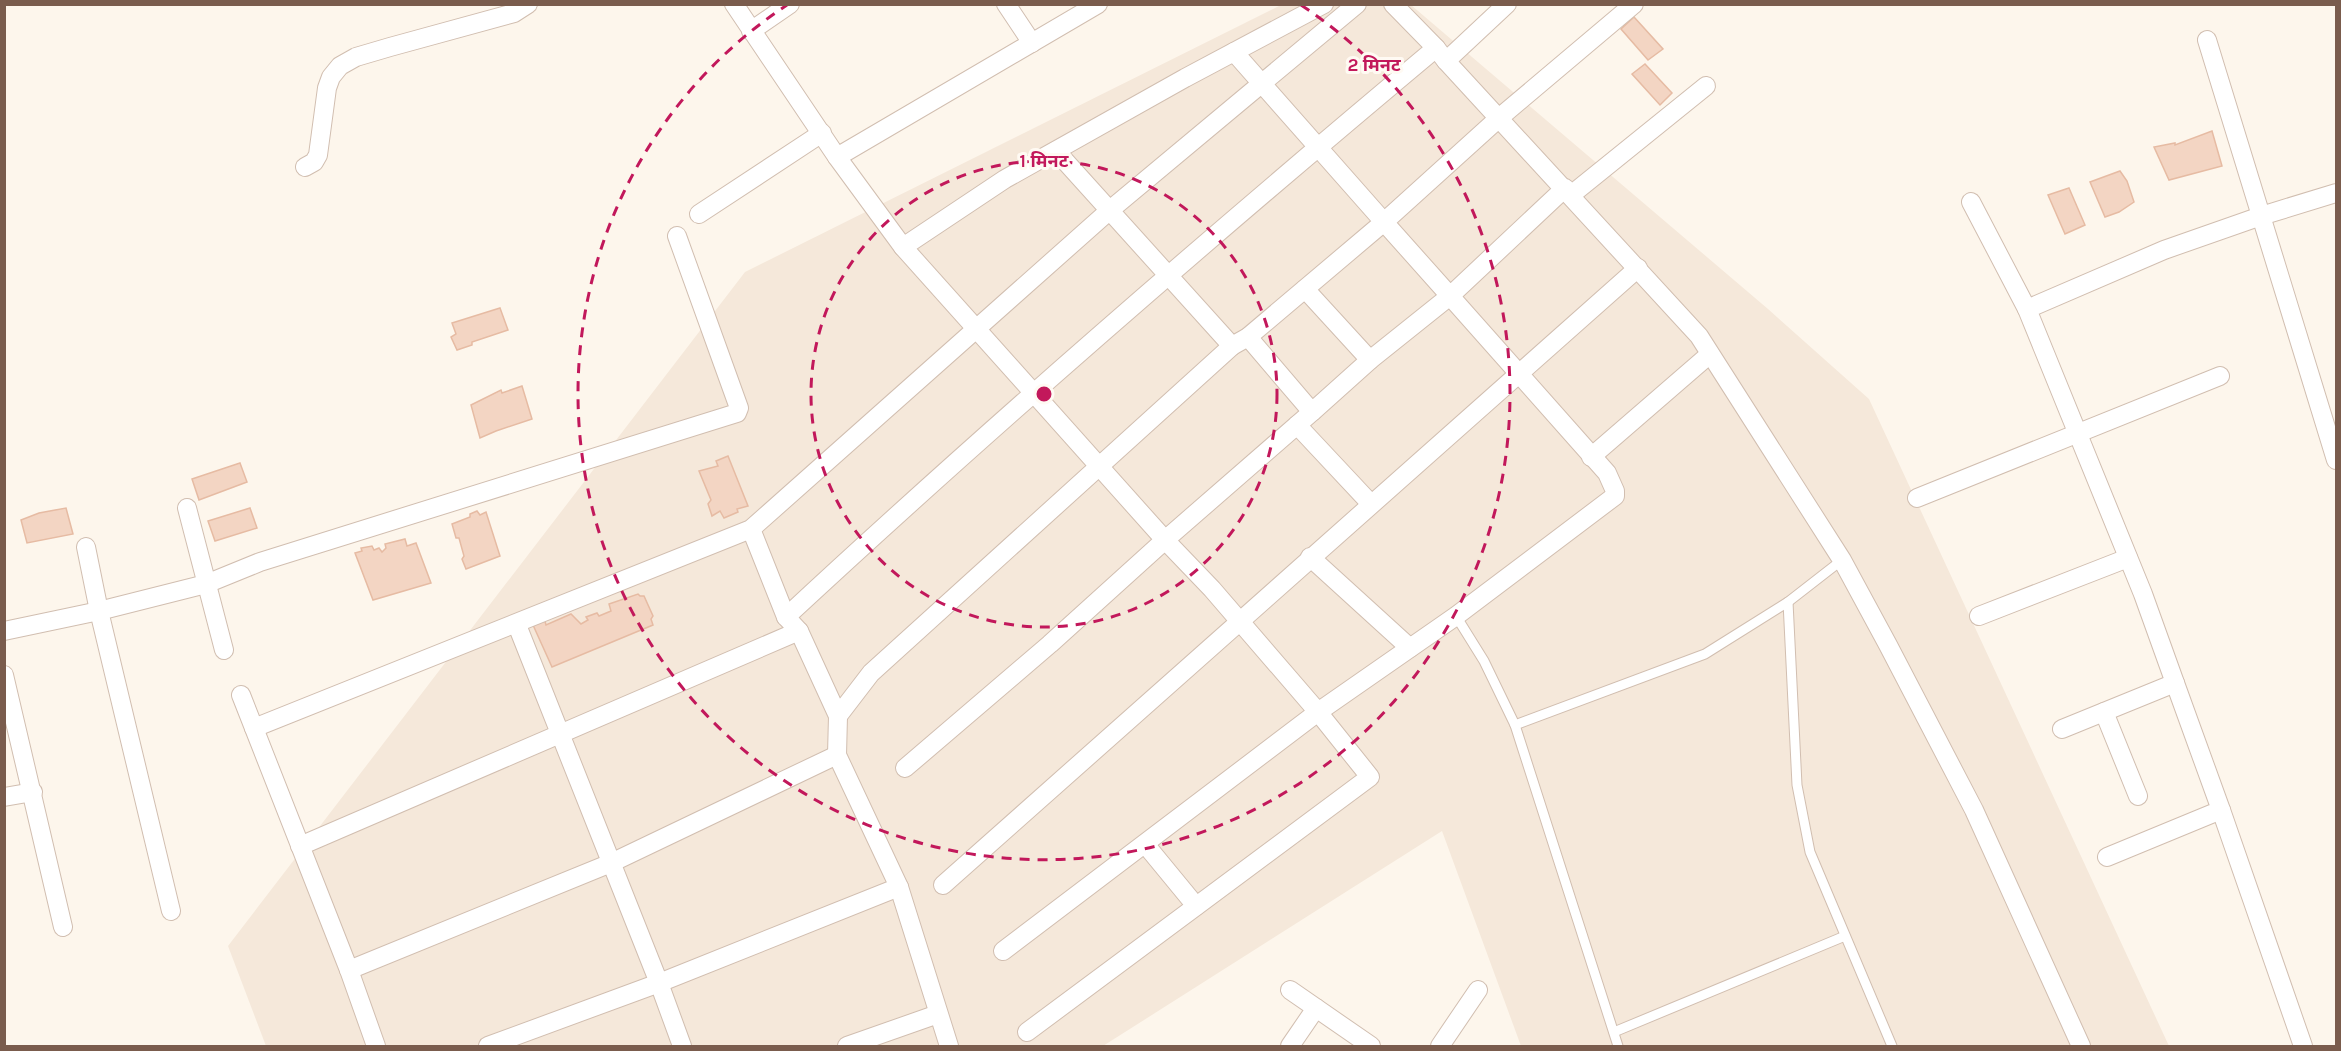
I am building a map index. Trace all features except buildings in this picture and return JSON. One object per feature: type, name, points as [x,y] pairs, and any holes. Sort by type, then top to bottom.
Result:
[{"type":"street","points":[[304,167],[314,162],[318,155],[327,88],[331,77],[340,66],[356,57],[379,50],[514,14],[528,4]]},
{"type":"street","points":[[734,4],[837,157],[903,247],[1239,620],[1370,777],[1027,1032]]},
{"type":"street","points":[[751,31],[790,4]]},
{"type":"street","points":[[1006,4],[1032,43]]},
{"type":"street","points":[[837,157],[1098,4]]},
{"type":"street","points":[[903,247],[1005,179],[1324,4]]},
{"type":"street","points":[[254,728],[517,625],[751,529],[1110,210],[1357,4]]},
{"type":"street","points":[[1393,4],[1699,336],[1842,560],[1974,810],[2081,1047]]},
{"type":"street","points":[[786,617],[1033,393],[1318,147],[1508,4]]},
{"type":"street","points":[[838,716],[871,674],[1232,346],[1248,337],[1384,222],[1499,118],[1634,4]]},
{"type":"street","points":[[2207,40],[2337,460]]},
{"type":"street","points":[[1004,951],[1318,712],[1456,616],[1612,499],[1615,490],[1607,474],[1234,52]]},
{"type":"street","points":[[906,768],[1050,644],[1370,360],[1450,296],[1568,192],[1706,86]]},
{"type":"street","points":[[699,214],[822,133]]},
{"type":"street","points":[[1056,151],[1232,346]]},
{"type":"street","points":[[2027,309],[2164,250],[2261,216],[2337,193]]},
{"type":"street","points":[[1971,202],[2027,309],[2128,558],[2221,810],[2302,1047]]},
{"type":"street","points":[[4,631],[99,611],[206,584],[260,562],[737,413],[739,408],[677,236]]},
{"type":"street","points":[[943,885],[1638,268]]},
{"type":"street","points":[[1305,289],[1370,360]]},
{"type":"street","points":[[1248,337],[1312,412]]},
{"type":"street","points":[[1591,457],[1710,354]]},
{"type":"street","points":[[1917,498],[2220,375]]},
{"type":"street","points":[[1297,425],[1371,504]]},
{"type":"street","points":[[187,508],[224,650]]},
{"type":"street","points":[[751,529],[786,617],[799,631],[838,716],[837,755],[899,887],[949,1047]]},
{"type":"street","points":[[86,547],[99,611],[171,911]]},
{"type":"street","points":[[1310,557],[1410,648]]},
{"type":"street","points":[[1979,616],[2128,558]]},
{"type":"street","points":[[517,625],[659,983],[682,1047]]},
{"type":"street","points":[[300,846],[799,631]]},
{"type":"street","points":[[4,675],[63,927]]},
{"type":"street","points":[[2062,729],[2175,683]]},
{"type":"street","points":[[241,695],[349,970],[376,1047]]},
{"type":"street","points":[[2104,712],[2138,796]]},
{"type":"street","points":[[349,970],[611,863],[837,755]]},
{"type":"street","points":[[4,797],[33,792]]},
{"type":"street","points":[[2107,857],[2221,810]]},
{"type":"street","points":[[1145,844],[1196,906]]},
{"type":"street","points":[[488,1047],[659,983],[899,887]]},
{"type":"street","points":[[1290,990],[1371,1047]]},
{"type":"street","points":[[1440,1047],[1478,990]]},
{"type":"street","points":[[1290,1047],[1316,1008]]},
{"type":"street","points":[[847,1047],[938,1014]]},
{"type":"lane","points":[[1515,726],[1705,654],[1788,602],[1842,560]]},
{"type":"lane","points":[[1788,602],[1797,785],[1810,852],[1892,1047]]},
{"type":"lane","points":[[1456,616],[1484,660],[1515,726],[1618,1047]]},
{"type":"lane","points":[[1614,1032],[1845,936]]},
{"type":"shaded area","points":[[1281,5],[1411,5],[1768,309],[1869,399],[2169,1046],[1521,1046],[1442,831],[1103,1046],[266,1046],[228,946],[745,272]]}]
